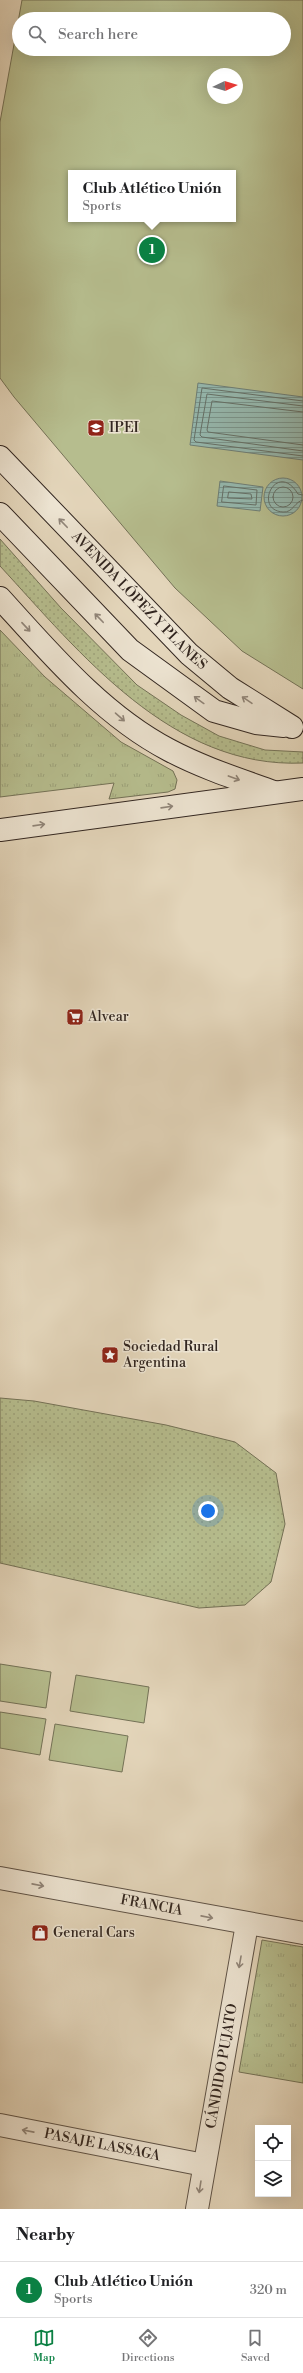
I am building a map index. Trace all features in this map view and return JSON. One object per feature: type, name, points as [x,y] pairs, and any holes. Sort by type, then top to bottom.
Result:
[{"type":"main road","name":"AVENIDA LÓPEZ Y PLANES","points":[[0,457],[189,654],[230,688],[298,727]]},
{"type":"main road","name":"AVENIDA LÓPEZ Y PLANES","points":[[0,514],[130,650],[214,711],[256,724],[298,727]]},
{"type":"main road","points":[[0,598],[76,678],[124,721],[168,749],[201,766],[274,792]]},
{"type":"main road","points":[[0,830],[303,789]]},
{"type":"main road","name":"FRANCIA","points":[[0,1878],[303,1933]]},
{"type":"main road","name":"CÁNDIDO PUJATO","points":[[197,2209],[247,1924]]},
{"type":"main road","name":"PASAJE LASSAGA","points":[[0,2126],[204,2165]]},
{"type":"green space","points":[[22,0],[303,0],[303,689],[242,651],[175,588],[14,397],[0,378],[0,122],[12,55],[291,56],[291,12],[20,12]]},
{"type":"green space","points":[[0,539],[61,608],[137,685],[181,715],[219,736],[265,750],[303,752],[303,763],[256,760],[212,747],[171,726],[132,699],[96,668],[0,566]]},
{"type":"green space","points":[[0,630],[45,677],[121,742],[173,771],[177,780],[175,789],[168,792],[109,799],[114,783],[0,797]]},
{"type":"green space","points":[[0,1398],[34,1401],[166,1425],[235,1442],[276,1473],[285,1524],[271,1582],[245,1605],[199,1608],[0,1563]]},
{"type":"green space","points":[[0,1664],[51,1672],[46,1708],[0,1701]]},
{"type":"green space","points":[[76,1675],[149,1687],[144,1723],[70,1711]]},
{"type":"green space","points":[[0,1712],[46,1719],[40,1755],[0,1748]]},
{"type":"green space","points":[[55,1724],[128,1736],[122,1772],[49,1760]]},
{"type":"green space","points":[[262,1940],[303,1947],[303,2083],[239,2072]]},
{"type":"water","points":[[198,383],[303,397],[303,460],[190,445]]},
{"type":"water","points":[[279,478],[287,478],[297,483],[301,490],[301,504],[297,511],[287,516],[279,516],[269,511],[267,508],[264,501],[264,493],[269,483],[272,481]]},
{"type":"water","points":[[220,481],[263,487],[260,511],[217,506]]},
{"type":"place","name":"Club Atlético Unión","points":[[152,250]]},
{"type":"place","name":"IPEI","points":[[96,428]]},
{"type":"place","name":"Alvear","points":[[75,1017]]},
{"type":"place","name":"Sociedad Rural Argentina","points":[[110,1355]]},
{"type":"place","name":"General Cars","points":[[40,1933]]}]
